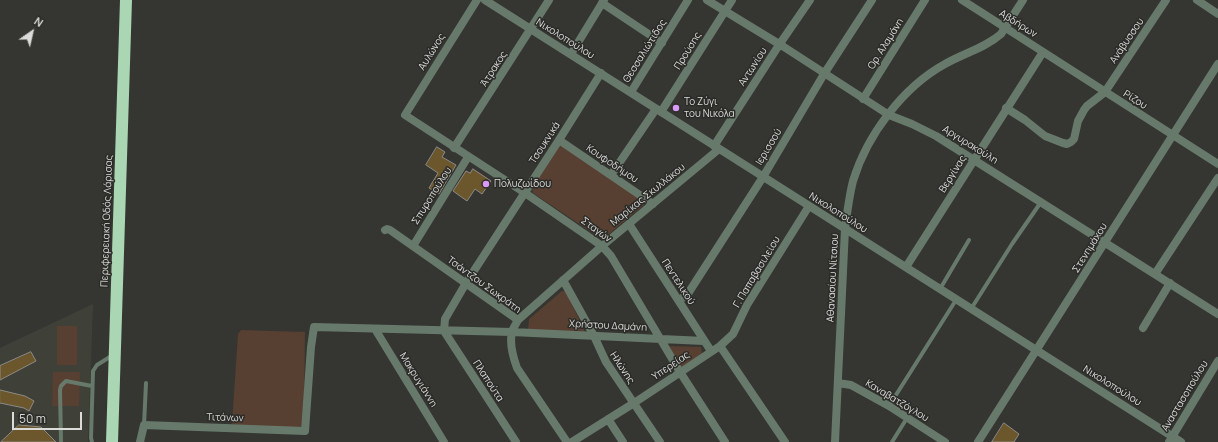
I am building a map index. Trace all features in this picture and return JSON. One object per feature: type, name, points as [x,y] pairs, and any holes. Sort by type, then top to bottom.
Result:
[{"type":"highway","name":"Περιφερειακή Οδός Λάρισας","points":[[112,442],[126,0]]},
{"type":"street","name":"Αυλώνος","points":[[405,115],[477,0]]},
{"type":"street","name":"Νικολοπούλου","points":[[485,0],[1036,350],[1170,439],[1181,442]]},
{"type":"street","name":"Άτρακος","points":[[454,148],[549,0]]},
{"type":"street","name":"Θεσσαλιώτιδος","points":[[631,92],[688,0]]},
{"type":"street","name":"Αργυρακούλη","points":[[707,0],[888,115],[922,128],[974,159],[1218,314]]},
{"type":"street","name":"Προύσης","points":[[611,175],[659,110],[732,0]]},
{"type":"street","name":"Αντωνίου","points":[[716,147],[779,45],[810,0]]},
{"type":"street","name":"Ιερισσού","points":[[679,301],[689,292],[763,177],[824,74],[872,0]]},
{"type":"street","name":"Ορ. Αλαμάνη","points":[[863,99],[925,0]]},
{"type":"street","name":"Αβδήρων","points":[[962,0],[1043,52]]},
{"type":"street","name":"Αθανασίου Νίτσιου","points":[[835,442],[845,229],[850,195],[861,159],[878,128],[908,92],[945,64],[988,44],[1001,34],[1023,0]]},
{"type":"street","name":"Ανάβυσσου","points":[[1105,92],[1166,0]]},
{"type":"street","points":[[1197,0],[1218,14]]},
{"type":"street","points":[[571,54],[603,1],[662,43]]},
{"type":"street","name":"Ρίζου","points":[[1043,52],[1218,164]]},
{"type":"street","name":"Βεργίνας","points":[[906,267],[1043,52]]},
{"type":"street","name":"Στενημάχου","points":[[978,442],[1218,64]]},
{"type":"street","name":"Τσουκνικά","points":[[444,331],[445,319],[466,283],[601,73]]},
{"type":"street","points":[[1006,108],[1025,120],[1045,136],[1063,143],[1070,143],[1074,139],[1078,121],[1086,106],[1105,92]]},
{"type":"street","name":"Σταγών","points":[[405,115],[525,193],[602,246],[611,256],[680,372],[725,442]]},
{"type":"street","name":"Κουφοδήμου","points":[[559,140],[653,204]]},
{"type":"street","name":"Μαρίκας Σκυλλάκου","points":[[518,320],[602,246],[653,204],[716,147]]},
{"type":"street","name":"Σπυροπούλου","points":[[413,246],[468,157]]},
{"type":"street","points":[[1155,274],[1218,178]]},
{"type":"street","name":"Γ. Παπαβασιλείου","points":[[720,346],[733,334],[746,305],[809,206]]},
{"type":"street","name":"Πεντελικού","points":[[629,224],[711,351]]},
{"type":"street","name":"Τσάντζου Σωκράτη","points":[[385,230],[390,230],[518,320],[512,332],[513,356],[517,368],[567,442]]},
{"type":"street","name":"Ηλώνης","points":[[563,280],[594,336],[606,362],[660,442]]},
{"type":"street","points":[[1143,328],[1170,283]]},
{"type":"street","name":"Χρήστου Δαμάνη","points":[[305,431],[311,347],[314,327],[512,332],[704,341]]},
{"type":"street","name":"Μακρυγιάννη","points":[[375,329],[444,442]]},
{"type":"street","name":"Πλαπούτα","points":[[444,331],[516,442]]},
{"type":"street","points":[[720,346],[785,442]]},
{"type":"street","name":"Υπερείας","points":[[572,442],[720,346]]},
{"type":"street","name":"Αναστασοπούλου","points":[[1170,439],[1218,361]]},
{"type":"street","name":"Καναβατζόγλου","points":[[838,383],[851,385],[889,406],[945,442]]},
{"type":"street","points":[[608,419],[623,442]]},
{"type":"street","points":[[140,442],[144,425]]},
{"type":"street","name":"Τιτάνων","points":[[144,425],[305,431]]},
{"type":"lane","points":[[971,309],[1012,244],[1041,202]]},
{"type":"lane","points":[[940,289],[969,240]]},
{"type":"lane","points":[[889,406],[956,300]]},
{"type":"lane","points":[[92,442],[93,371],[97,365],[115,354]]},
{"type":"lane","points":[[60,442],[61,386],[66,382],[92,386]]},
{"type":"lane","points":[[144,425],[146,383]]},
{"type":"lane","points":[[892,442],[907,418]]},
{"type":"shaded area","points":[[560,145],[643,201],[644,205],[604,238],[600,238],[533,193],[532,189]]},
{"type":"shaded area","points":[[562,291],[566,292],[585,332],[528,330],[529,319]]},
{"type":"shaded area","points":[[93,304],[88,442],[0,442],[0,348]]},
{"type":"shaded area","points":[[57,326],[77,326],[77,365],[57,365]]},
{"type":"shaded area","points":[[241,330],[305,332],[304,418],[303,424],[300,428],[234,427],[232,423],[238,334]]},
{"type":"shaded area","points":[[669,346],[701,347],[702,354],[681,367]]},
{"type":"shaded area","points":[[53,372],[80,372],[79,406],[52,406]]},
{"type":"building","points":[[437,147],[445,152],[442,157],[456,165],[439,194],[429,188],[438,173],[426,165]]},
{"type":"building","points":[[473,169],[491,181],[482,194],[475,189],[467,201],[453,191],[466,171],[470,173]]},
{"type":"building","points":[[31,352],[36,361],[0,380],[0,366]]},
{"type":"building","points":[[0,390],[25,396],[34,401],[29,411],[24,408],[0,403]]},
{"type":"building","points":[[1004,423],[1019,434],[1014,442],[992,442]]},
{"type":"building","points":[[19,425],[41,427],[56,442],[1,442]]},
{"type":"place","name":"Το Ζύγι του Νικόλα","points":[[676,108]]},
{"type":"place","name":"Πολυζωίδου","points":[[486,184]]}]
